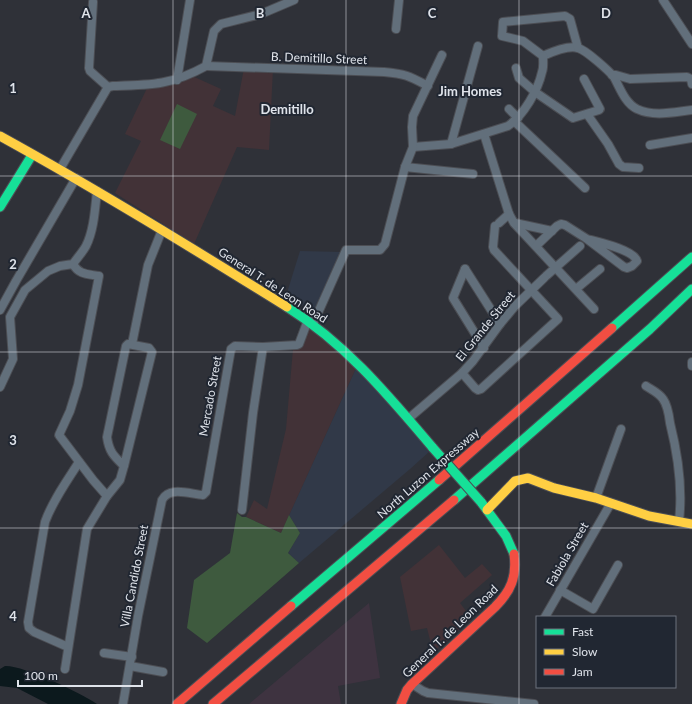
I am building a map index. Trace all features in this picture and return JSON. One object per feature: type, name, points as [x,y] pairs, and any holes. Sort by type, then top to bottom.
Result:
[{"type":"main road","name":"General T. de Leon Road","points":[[0,136],[76,178],[311,322],[355,360],[481,502],[499,525],[510,543],[514,555],[515,568],[512,583],[507,594],[412,684],[407,690],[401,704]]},
{"type":"main road","points":[[0,207],[32,154]]},
{"type":"main road","points":[[684,265],[692,252]]},
{"type":"main road","name":"North Luzon Expressway","points":[[177,704],[489,437],[692,257]]},
{"type":"main road","points":[[213,704],[503,458],[635,343],[692,291]]},
{"type":"main road","points":[[487,510],[516,481],[528,478],[554,488],[596,498],[648,516],[692,524]]},
{"type":"street","points":[[177,80],[190,0]]},
{"type":"street","points":[[60,169],[108,87],[147,85],[168,82],[191,74],[206,66],[214,31],[221,24],[261,14],[294,0]]},
{"type":"street","points":[[396,29],[399,0]]},
{"type":"street","points":[[663,0],[692,44]]},
{"type":"street","points":[[94,2],[89,68],[90,71],[108,87]]},
{"type":"street","points":[[543,56],[523,41],[502,36],[503,22],[565,16],[570,19],[578,48]]},
{"type":"street","points":[[451,144],[478,46]]},
{"type":"street","points":[[543,56],[561,48],[578,48],[599,62],[612,75],[626,99],[638,109],[654,114],[692,110]]},
{"type":"street","points":[[311,322],[346,250],[380,250],[385,244],[405,167],[412,147],[412,127],[414,116],[442,55]]},
{"type":"street","points":[[412,147],[451,144],[508,126],[516,120],[535,92],[543,71],[543,56]]},
{"type":"street","name":"B. Demitillo Street","points":[[206,66],[403,73],[412,76],[428,86]]},
{"type":"street","points":[[516,68],[519,78],[535,92],[573,118],[599,110],[600,107],[584,78]]},
{"type":"street","points":[[612,75],[616,74],[630,79],[687,77],[691,79],[692,84]]},
{"type":"street","points":[[509,109],[516,120],[585,188]]},
{"type":"street","points":[[586,114],[608,144],[619,164],[623,167],[639,168]]},
{"type":"street","points":[[484,134],[509,214],[514,223],[594,309]]},
{"type":"street","points":[[650,145],[692,138]]},
{"type":"street","points":[[405,167],[473,174]]},
{"type":"street","points":[[0,310],[76,178]]},
{"type":"street","points":[[0,387],[13,359],[10,317],[25,290],[48,271],[60,266],[73,264],[86,245],[91,233],[97,191]]},
{"type":"street","points":[[462,374],[474,388],[478,390],[481,389],[558,319],[494,250],[493,247],[497,224],[509,214]]},
{"type":"street","points":[[514,223],[552,231]]},
{"type":"street","points":[[536,246],[561,224],[587,239],[624,267],[627,268],[632,266],[637,261],[634,255],[587,239]]},
{"type":"street","points":[[132,344],[148,265],[162,230]]},
{"type":"street","name":"El Grande Street","points":[[408,419],[462,374],[484,348],[500,324],[515,306],[580,246]]},
{"type":"street","points":[[73,264],[76,270],[81,273],[99,276],[78,385],[70,410],[59,435],[107,496]]},
{"type":"street","points":[[484,348],[453,298],[465,269],[500,324]]},
{"type":"street","points":[[576,289],[600,269]]},
{"type":"street","name":"Mercado Street","points":[[205,494],[231,349],[235,346],[297,346],[311,322]]},
{"type":"street","points":[[64,669],[87,529],[107,496],[120,480],[124,466],[152,352],[149,348],[132,344],[128,344],[126,346],[107,437],[108,448],[124,466]]},
{"type":"street","points":[[242,510],[253,413],[263,347]]},
{"type":"street","points":[[646,386],[658,393],[665,402],[675,443],[681,482],[678,521]]},
{"type":"street","points":[[596,498],[621,429]]},
{"type":"street","points":[[68,647],[34,632],[29,628],[28,622],[45,522],[55,501],[79,462]]},
{"type":"street","name":"Villa Candido Street","points":[[123,704],[138,616],[162,500],[165,495],[175,491],[205,494]]},
{"type":"street","name":"Fabiola Street","points":[[545,616],[611,503]]},
{"type":"street","points":[[560,590],[593,609],[618,565]]},
{"type":"street","points":[[104,653],[132,657]]},
{"type":"street","points":[[130,666],[163,672]]},
{"type":"street","points":[[412,684],[423,691],[428,692],[534,704]]},
{"type":"shaded area","points":[[244,68],[273,69],[269,150],[237,147],[194,244],[115,193],[141,141],[125,134],[149,84],[190,75],[221,89],[213,106],[235,116]]},
{"type":"shaded area","points":[[300,251],[342,252],[315,313],[286,296]]},
{"type":"shaded area","points":[[307,327],[333,346],[356,368],[281,533],[246,517],[254,500],[267,509],[286,429],[293,349]]},
{"type":"shaded area","points":[[356,368],[430,451],[299,563],[288,553],[300,533],[289,515]]},
{"type":"shaded area","points":[[439,545],[465,578],[482,564],[492,575],[460,603],[472,619],[433,652],[427,628],[411,631],[400,577]]},
{"type":"shaded area","points":[[369,603],[380,678],[338,686],[341,704],[249,704]]},
{"type":"shaded area","points":[[5,666],[25,670],[38,675],[66,687],[97,704],[48,704],[17,688],[0,686],[0,669]]},
{"type":"green space","points":[[177,104],[197,114],[180,149],[160,140]]},
{"type":"green space","points":[[237,513],[242,517],[246,517],[281,533],[289,515],[300,533],[288,553],[299,563],[207,643],[187,628],[194,580],[230,553]]},
{"type":"traffic: fast","points":[[0,207],[32,155]]},
{"type":"traffic: fast","points":[[612,328],[692,257]]},
{"type":"traffic: fast","points":[[454,500],[650,329],[692,289]]},
{"type":"traffic: fast","points":[[287,307],[328,337],[347,354],[383,390],[433,448]]},
{"type":"traffic: fast","points":[[433,448],[481,502]]},
{"type":"traffic: fast","points":[[291,606],[439,480]]},
{"type":"traffic: fast","points":[[481,502],[506,536],[514,554]]},
{"type":"traffic: slow","points":[[0,136],[109,198],[287,307]]},
{"type":"traffic: slow","points":[[487,510],[515,481],[528,478],[554,488],[596,498],[649,516],[692,524]]},
{"type":"traffic: jam","points":[[439,480],[612,328]]},
{"type":"traffic: jam","points":[[213,704],[454,500]]},
{"type":"traffic: jam","points":[[401,704],[407,690],[412,684],[501,601],[509,589],[514,577],[514,554]]},
{"type":"traffic: jam","points":[[177,704],[291,606]]},
{"type":"district","name":"Jim Homes","points":[[470,91]]},
{"type":"district","name":"Demitillo","points":[[287,109]]}]
